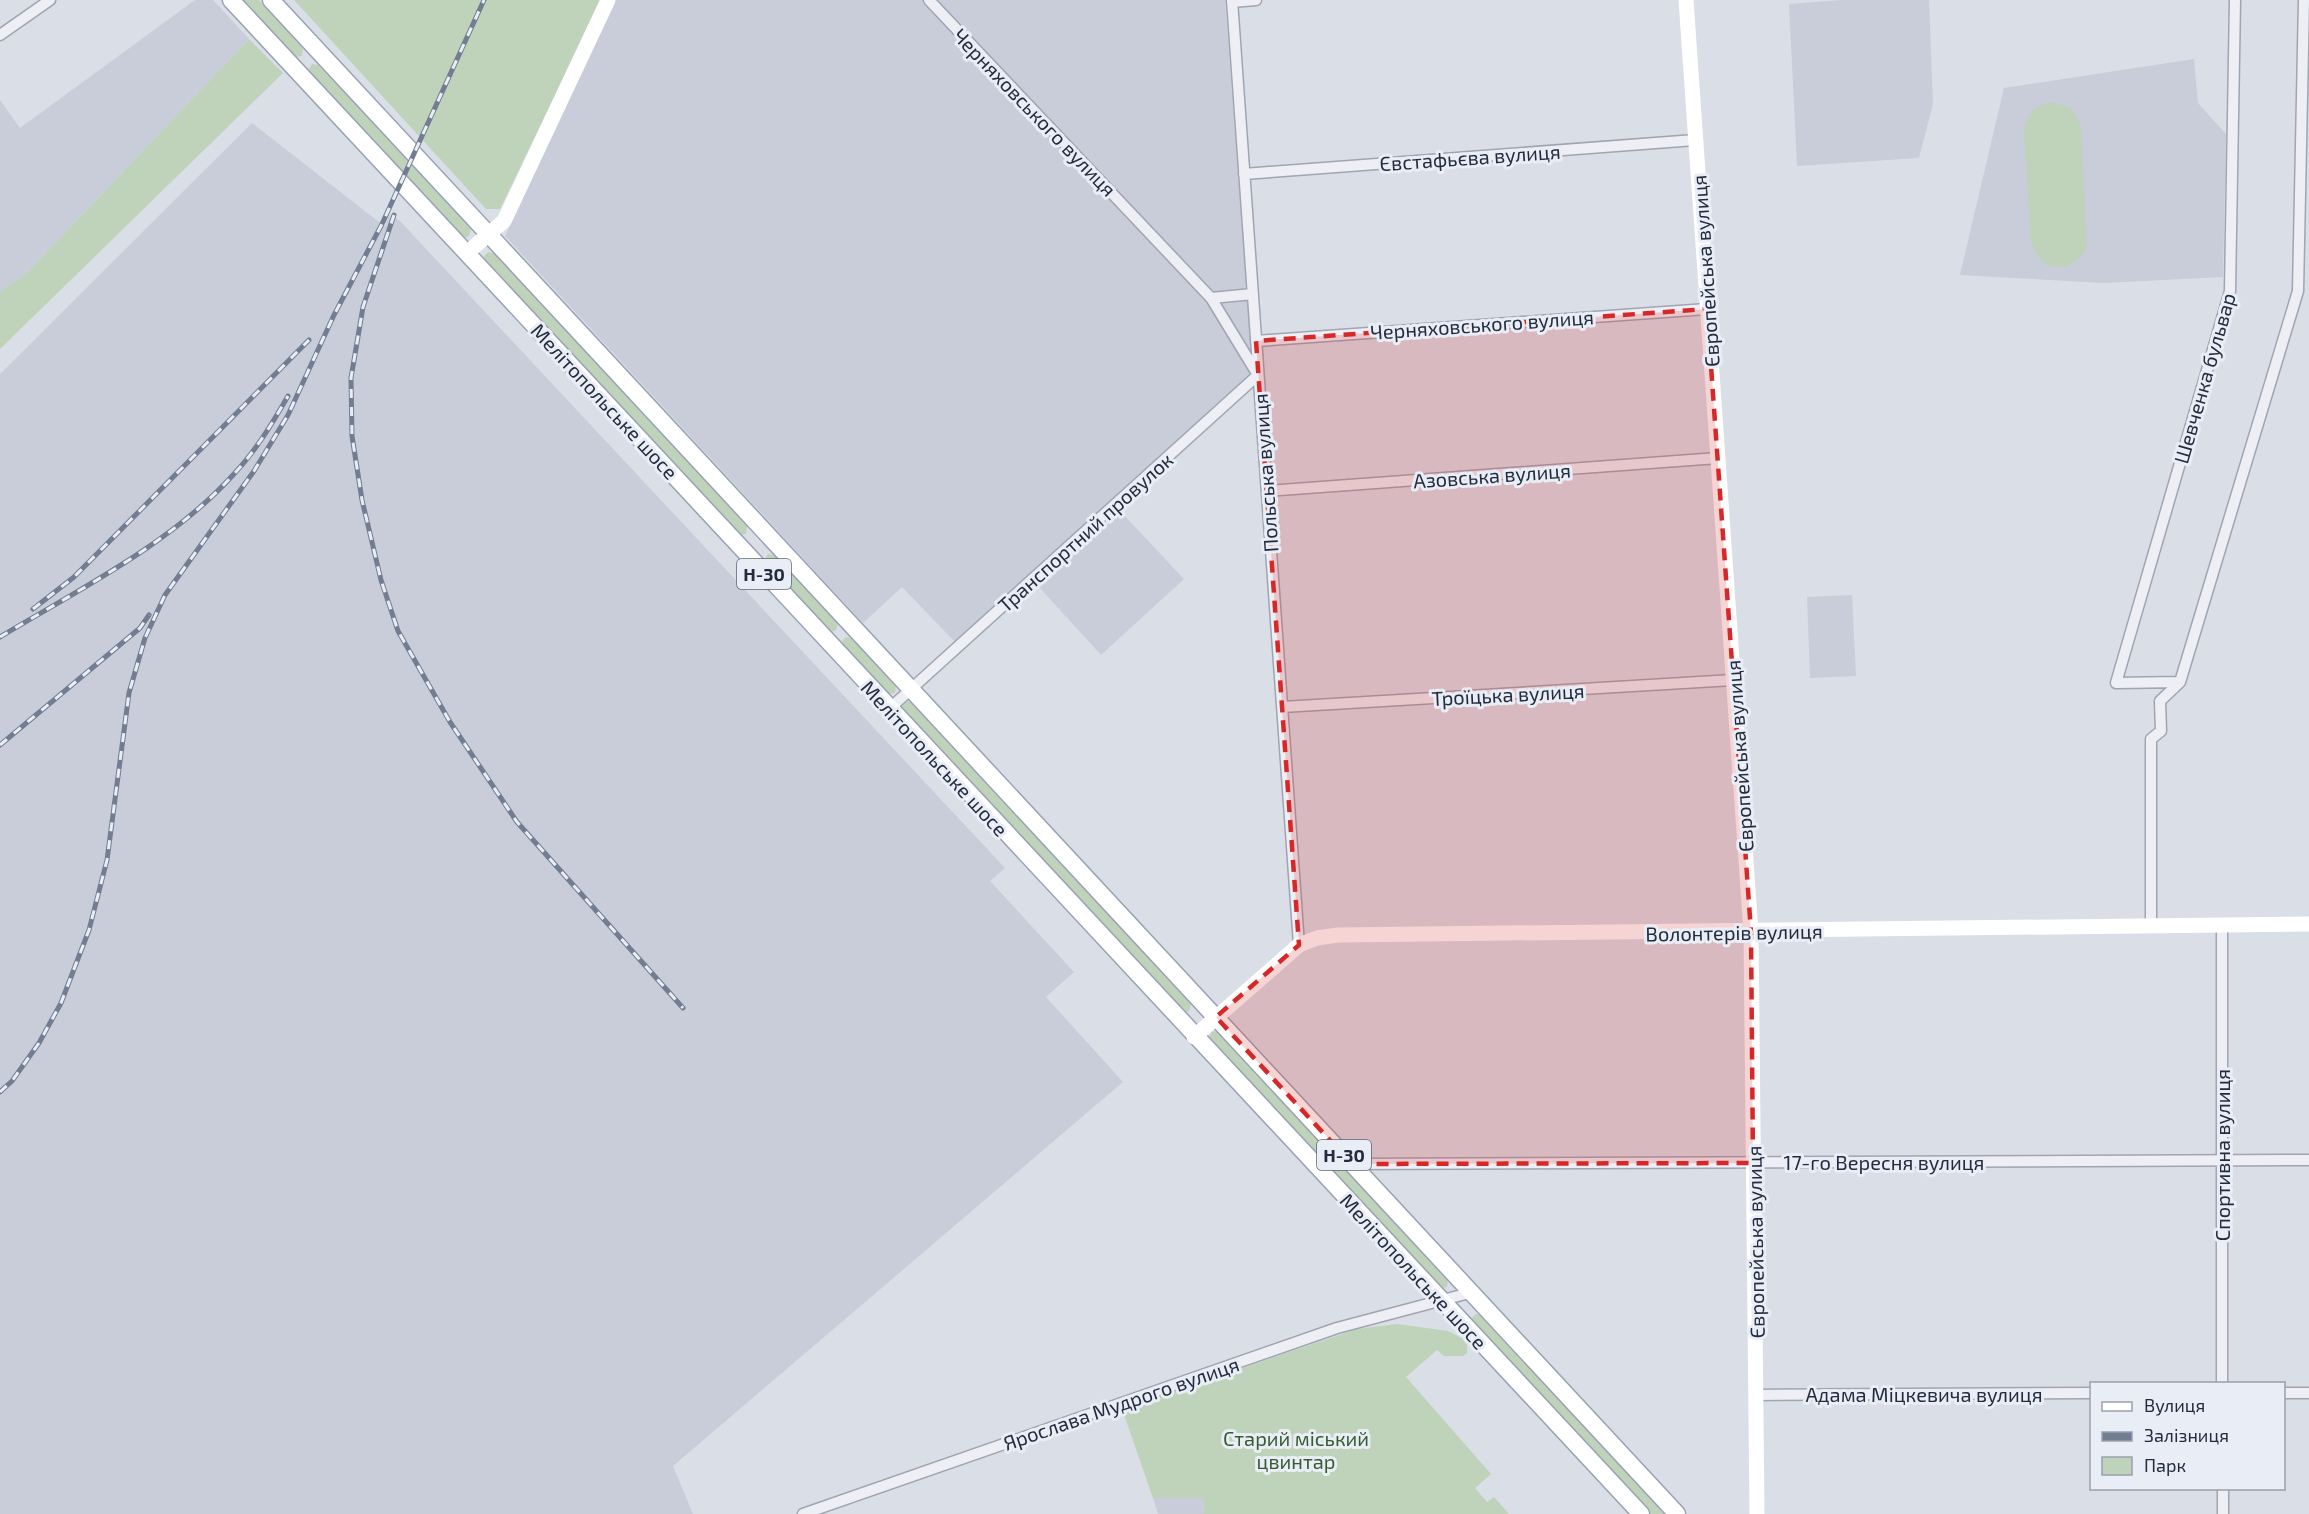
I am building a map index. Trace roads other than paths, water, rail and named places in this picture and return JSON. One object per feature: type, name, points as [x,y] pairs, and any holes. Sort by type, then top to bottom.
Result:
[{"type":"main road","name":"Мелітопольське шосе","points":[[231,0],[1641,1514]]},
{"type":"main road","name":"Мелітопольське шосе","points":[[271,0],[1677,1514]]},
{"type":"street","points":[[0,35],[50,0]]},
{"type":"street","points":[[468,252],[504,221],[608,0]]},
{"type":"street","name":"Черняховського вулиця","points":[[929,0],[1211,298],[1258,375]]},
{"type":"street","points":[[1232,1],[1256,0]]},
{"type":"street","name":"Європейська вулиця","points":[[1686,0],[1751,932],[1757,1514]]},
{"type":"street","name":"Шевченка бульвар","points":[[2180,682],[2116,683],[2230,291],[2235,0]]},
{"type":"street","points":[[2151,926],[2149,756],[2151,739],[2161,731],[2160,701],[2180,682],[2298,291],[2304,0]]},
{"type":"street","name":"Польська вулиця","points":[[1232,1],[1299,945]]},
{"type":"street","name":"Євстафьєва вулиця","points":[[1244,174],[1695,140]]},
{"type":"street","points":[[1211,298],[1253,294]]},
{"type":"street","name":"Черняховського вулиця","points":[[1256,341],[1707,309]]},
{"type":"street","name":"Транспортний провулок","points":[[889,709],[1258,375]]},
{"type":"street","name":"Азовська вулиця","points":[[1267,491],[1718,458]]},
{"type":"street","name":"Троїцька вулиця","points":[[1282,707],[1734,680]]},
{"type":"street","name":"Волонтерів вулиця","points":[[1194,1036],[1299,945],[1317,938],[1338,935],[2309,924]]},
{"type":"street","name":"Спортивна вулиця","points":[[2222,926],[2222,1382]]},
{"type":"street","name":"17-го Вересня вулиця","points":[[1352,1164],[2309,1160]]},
{"type":"street","name":"Ярослава Мудрого вулиця","points":[[803,1514],[1337,1328],[1473,1292]]},
{"type":"street","name":"Адама Міцкевича вулиця","points":[[1757,1395],[2090,1393]]},
{"type":"street","points":[[2285,1393],[2309,1393]]},
{"type":"street","points":[[2223,1490],[2223,1514]]},
{"type":"railway","points":[[0,1092],[12,1081],[39,1043],[61,1003],[89,930],[107,860],[129,693],[145,638],[165,595],[254,471],[288,415],[334,315],[382,224],[484,0]]},
{"type":"railway","points":[[394,215],[363,307],[351,378],[352,436],[362,500],[381,580],[398,631],[450,722],[517,822],[683,1008]]},
{"type":"railway","points":[[33,609],[74,577],[309,340]]},
{"type":"railway","points":[[0,637],[123,564],[153,544],[209,500],[249,457],[288,396]]},
{"type":"railway","points":[[0,745],[140,628],[149,615]]},
{"type":"park label","name":"Старий міський цвинтар","points":[[1296,1450]]}]
